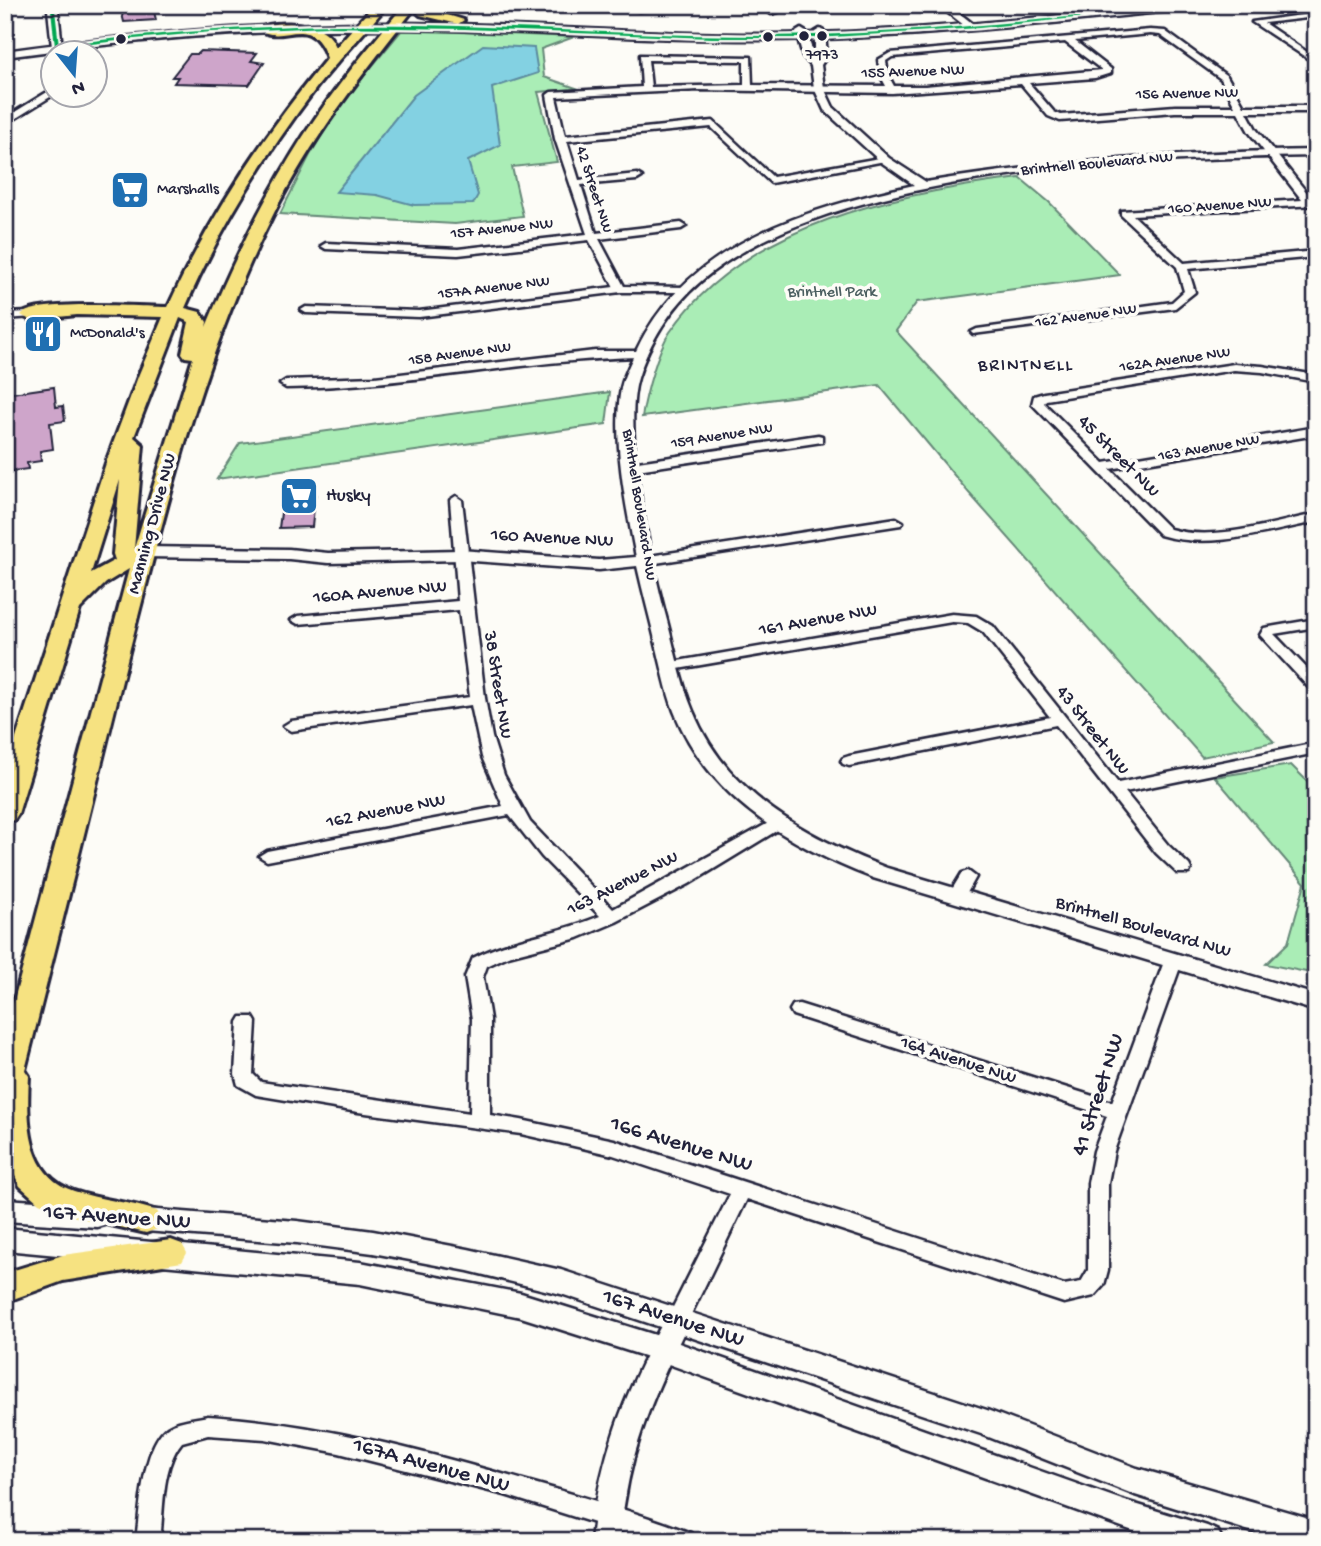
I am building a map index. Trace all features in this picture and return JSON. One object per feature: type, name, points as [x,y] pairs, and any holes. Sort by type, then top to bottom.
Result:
[{"type":"main road","points":[[5,814],[124,437],[175,311],[198,263],[262,152],[333,57],[370,23],[381,5]]},
{"type":"main road","name":"Manning Drive NW","points":[[5,1091],[137,559],[195,377],[233,281],[282,184],[344,87],[411,5]]},
{"type":"main road","points":[[416,5],[424,12],[458,20]]},
{"type":"main road","points":[[961,25],[1146,5]]},
{"type":"main road","points":[[395,22],[696,37],[801,35],[1199,5]]},
{"type":"main road","points":[[108,40],[458,20],[801,35]]},
{"type":"main road","points":[[395,22],[548,24]]},
{"type":"main road","points":[[104,38],[210,25],[370,23]]},
{"type":"main road","points":[[324,117],[325,96],[375,32],[370,23]]},
{"type":"main road","points":[[265,29],[316,32],[331,43],[333,57]]},
{"type":"main road","points":[[5,51],[38,47]]},
{"type":"main road","points":[[97,310],[151,300],[163,294],[198,263]]},
{"type":"main road","points":[[30,315],[97,310],[175,311],[194,316],[198,322],[191,355],[195,377]]},
{"type":"main road","points":[[30,315],[105,317],[136,322],[159,335],[160,345]]},
{"type":"main road","points":[[124,437],[133,444],[123,554],[137,559]]},
{"type":"main road","points":[[68,611],[98,578],[137,559]]},
{"type":"main road","points":[[14,1057],[12,1121],[23,1159],[42,1189],[81,1205],[146,1220]]},
{"type":"main road","name":"167 Avenue NW","points":[[5,1210],[308,1234],[468,1260],[561,1282],[670,1333],[1122,1514],[1207,1541]]},
{"type":"main road","name":"167 Avenue NW","points":[[5,1239],[360,1273],[670,1333],[987,1423],[1135,1481],[1316,1535]]},
{"type":"main road","points":[[5,1289],[18,1282],[64,1269],[171,1253]]},
{"type":"street","points":[[631,7],[659,9],[682,5]]},
{"type":"street","points":[[765,5],[774,12]]},
{"type":"street","points":[[931,5],[961,25]]},
{"type":"street","points":[[943,5],[961,25]]},
{"type":"street","points":[[56,38],[53,10],[61,6]]},
{"type":"street","points":[[1316,15],[1256,22],[1316,62]]},
{"type":"street","points":[[892,89],[883,71],[882,60],[886,56],[1159,32],[1220,73],[1232,89],[1252,130],[1312,202]]},
{"type":"street","points":[[816,65],[822,56],[820,34]]},
{"type":"street","points":[[801,35],[808,56],[816,65],[819,88],[832,113],[885,160],[922,185]]},
{"type":"street","name":"155 Avenue NW","points":[[551,95],[748,87],[892,89],[1024,82],[1107,73],[1107,69],[1068,40]]},
{"type":"street","points":[[647,89],[643,57],[748,59],[748,87]]},
{"type":"street","name":"156 Avenue NW","points":[[1024,82],[1051,114],[1060,118],[1168,109],[1316,109]]},
{"type":"street","points":[[5,114],[38,93]]},
{"type":"street","name":"42 Street NW","points":[[551,95],[559,139],[592,237],[601,260],[621,289]]},
{"type":"street","points":[[5,122],[38,102]]},
{"type":"street","points":[[559,139],[713,124],[771,180],[885,160]]},
{"type":"street","name":"Brintnell Boulevard NW","points":[[1316,153],[1107,162],[922,185],[849,202],[797,221],[729,257],[685,290],[657,323],[639,354],[632,375],[626,411],[643,561],[684,712],[716,767],[748,800],[778,825],[814,846],[860,866],[1316,1003]]},
{"type":"street","points":[[576,183],[637,177]]},
{"type":"street","name":"160 Avenue NW","points":[[1182,266],[1125,214],[1312,202]]},
{"type":"street","name":"157 Avenue NW","points":[[326,246],[450,252],[681,226]]},
{"type":"street","points":[[1182,266],[1316,254]]},
{"type":"street","name":"162 Avenue NW","points":[[977,332],[1175,305],[1191,292],[1182,266]]},
{"type":"street","name":"157A Avenue NW","points":[[306,310],[419,314],[621,289],[685,290]]},
{"type":"street","points":[[5,316],[30,315]]},
{"type":"street","name":"158 Avenue NW","points":[[286,384],[366,384],[572,356],[639,354]]},
{"type":"street","name":"162A Avenue NW","points":[[1038,399],[1234,367],[1262,369],[1316,380]]},
{"type":"street","name":"45 Street NW","points":[[1038,399],[1038,404],[1165,532],[1176,538],[1200,538],[1316,518]]},
{"type":"street","name":"163 Avenue NW","points":[[1102,467],[1316,431]]},
{"type":"street","name":"159 Avenue NW","points":[[631,467],[818,439]]},
{"type":"street","name":"38 Street NW","points":[[456,500],[465,605],[488,750],[513,809],[530,832],[611,916]]},
{"type":"street","name":"160 Avenue NW","points":[[137,559],[286,564],[328,558],[460,555],[599,565],[643,561],[896,522]]},
{"type":"street","name":"160A Avenue NW","points":[[298,620],[465,605]]},
{"type":"street","name":"161 Avenue NW","points":[[672,666],[952,618],[971,619]]},
{"type":"street","name":"43 Street NW","points":[[971,619],[988,629],[1113,789],[1162,849],[1183,869]]},
{"type":"street","points":[[1316,623],[1269,631],[1267,635],[1316,687]]},
{"type":"street","points":[[290,726],[478,700]]},
{"type":"street","points":[[849,761],[1059,720]]},
{"type":"street","points":[[1113,789],[1316,748]]},
{"type":"street","name":"162 Avenue NW","points":[[267,856],[513,809]]},
{"type":"street","name":"163 Avenue NW","points":[[480,1120],[481,1019],[474,977],[478,962],[495,954],[565,936],[611,916],[778,825]]},
{"type":"street","points":[[957,896],[968,877]]},
{"type":"street","name":"41 Street NW","points":[[1087,1290],[1093,1284],[1098,1270],[1098,1183],[1104,1151],[1116,1111],[1174,959]]},
{"type":"street","name":"164 Avenue NW","points":[[799,1010],[1116,1111]]},
{"type":"street","name":"166 Avenue NW","points":[[247,1022],[243,1065],[245,1080],[249,1085],[267,1091],[480,1120],[614,1148],[1053,1292],[1075,1293],[1087,1290]]},
{"type":"street","points":[[606,1529],[618,1451],[634,1407],[742,1190]]},
{"type":"street","name":"167A Avenue NW","points":[[148,1541],[159,1468],[166,1448],[174,1434],[205,1425],[287,1433],[452,1469],[606,1529],[684,1541]]},
{"type":"green space","points":[[401,31],[574,37],[541,49],[544,77],[579,89],[538,92],[557,162],[512,167],[523,216],[455,224],[280,214],[310,155],[340,105]]},
{"type":"green space","name":"Brintnell Park","points":[[1020,178],[1049,202],[1120,275],[917,302],[896,331],[1274,742],[1202,757],[969,493],[879,385],[642,417],[656,361],[670,332],[702,295],[739,264],[782,239],[827,220],[875,205],[924,193]]},
{"type":"green space","points":[[610,392],[606,424],[217,479],[240,443]]},
{"type":"green space","points":[[1291,765],[1316,790],[1316,974],[1266,964],[1288,943],[1305,883],[1215,777]]},
{"type":"water","points":[[483,45],[534,48],[538,73],[492,88],[500,145],[468,161],[478,195],[473,204],[414,205],[377,195],[336,192],[414,95]]},
{"type":"building","points":[[153,7],[156,20],[124,22],[121,10]]},
{"type":"building","points":[[200,51],[257,53],[251,61],[264,63],[249,85],[174,83],[178,77],[172,77],[190,54]]},
{"type":"building","points":[[54,387],[56,407],[63,406],[65,421],[50,423],[53,449],[40,451],[41,461],[27,463],[28,469],[5,472],[5,394]]},
{"type":"building","points":[[316,489],[312,527],[279,528],[284,490]]},
{"type":"transit line","points":[[56,5],[53,10],[57,47],[211,31],[327,26],[416,26],[712,37],[871,34],[979,27],[1196,5]]},
{"type":"place","name":"7973","points":[[822,36]]},
{"type":"place","name":"Marshalls","points":[[130,190]]},
{"type":"place","name":"McDonald's","points":[[43,334]]},
{"type":"place","name":"Husky","points":[[299,496]]},
{"type":"district","name":"BRINTNELL","points":[[1026,366]]}]
